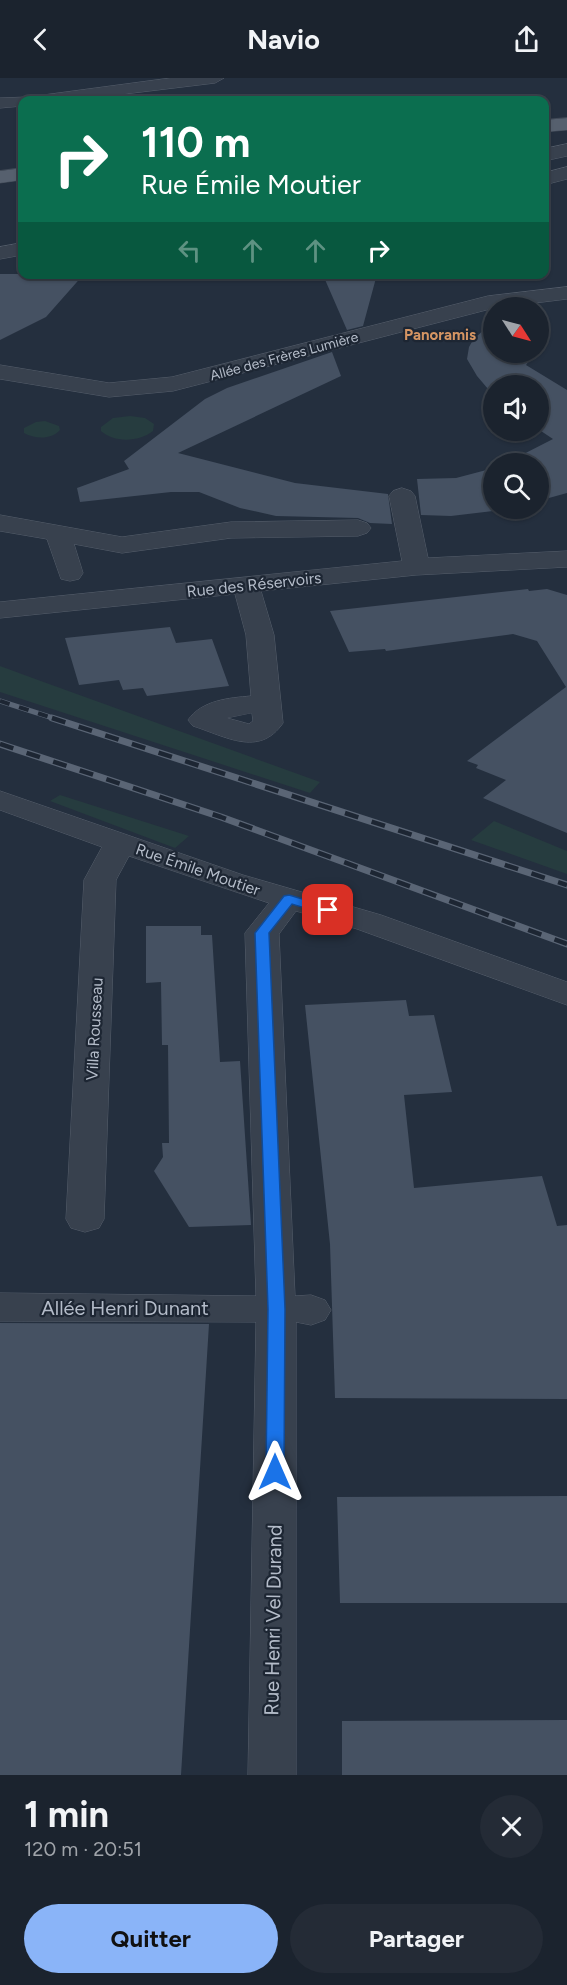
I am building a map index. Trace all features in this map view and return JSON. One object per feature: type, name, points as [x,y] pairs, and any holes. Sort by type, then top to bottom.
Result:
[{"type":"main road","points":[[549,127],[567,124]]},
{"type":"main road","points":[[549,129],[567,131]]},
{"type":"main road","points":[[0,177],[18,175]]},
{"type":"street","points":[[86,96],[215,78]]},
{"type":"street","points":[[0,103],[18,102]]},
{"type":"street","points":[[549,154],[567,150]]},
{"type":"street","points":[[549,178],[567,173]]},
{"type":"street","points":[[0,252],[18,250]]},
{"type":"street","name":"Allée des Frères Lumière","points":[[0,372],[109,390],[173,384],[488,303],[567,293]]},
{"type":"street","points":[[402,496],[416,567]]},
{"type":"street","points":[[0,523],[122,545],[231,530],[358,528]]},
{"type":"street","points":[[58,533],[70,573]]},
{"type":"street","name":"Rue des Réservoirs","points":[[508,562],[545,548],[567,545]]},
{"type":"street","name":"Rue des Réservoirs","points":[[0,610],[416,567],[567,559]]},
{"type":"street","points":[[245,585],[256,607],[266,703]]},
{"type":"street","name":"Rue Émile Moutier","points":[[0,800],[289,899],[369,922],[567,994]]},
{"type":"street","name":"Villa Rousseau","points":[[85,1220],[100,880],[120,843]]},
{"type":"street","name":"Rue Henri Vel Durand","points":[[272,1775],[276,1309],[262,933],[289,899]]},
{"type":"street","name":"Allée Henri Dunant","points":[[0,1308],[251,1309]]},
{"type":"green space","points":[[130,416],[145,418],[154,424],[153,431],[147,435],[127,440],[113,438],[101,431],[101,427],[113,418]]},
{"type":"green space","points":[[45,421],[59,426],[60,430],[52,436],[43,438],[24,433],[24,428],[36,422]]},
{"type":"green space","points":[[0,666],[320,782],[310,793],[0,692]]},
{"type":"green space","points":[[60,795],[189,836],[175,848],[50,801]]},
{"type":"green space","points":[[494,821],[567,851],[567,874],[471,840]]},
{"type":"building","points":[[0,274],[18,274],[18,279],[80,279],[46,317],[0,340]]},
{"type":"building","points":[[325,279],[376,279],[363,326],[347,330]]},
{"type":"building","points":[[483,331],[483,363],[528,363],[526,365],[542,375],[483,375],[483,383],[467,359],[473,340]]},
{"type":"building","points":[[332,352],[341,376],[178,453],[295,483],[388,494],[392,524],[370,523],[358,518],[276,516],[240,508],[199,492],[171,492],[80,502],[77,488],[129,469],[124,461],[205,399],[227,388]]},
{"type":"building","points":[[549,379],[567,390],[567,493],[549,498],[549,453],[526,453],[553,439],[549,436]]},
{"type":"building","points":[[483,471],[483,512],[451,516],[421,515],[417,479],[456,478]]},
{"type":"building","points":[[528,589],[529,591],[547,589],[567,595],[567,833],[483,798],[506,780],[476,768],[478,765],[467,761],[566,687],[537,641],[513,634],[386,651],[385,649],[349,652],[330,611]]},
{"type":"building","points":[[170,627],[176,643],[212,639],[229,686],[147,696],[143,688],[123,690],[119,680],[79,685],[65,638]]},
{"type":"building","points":[[146,926],[201,926],[201,935],[212,935],[220,1062],[240,1061],[251,1225],[189,1227],[154,1171],[163,1157],[162,1143],[169,1143],[168,1045],[162,1045],[161,982],[146,983]]},
{"type":"building","points":[[406,1000],[409,1016],[434,1015],[452,1092],[404,1095],[414,1188],[542,1176],[557,1226],[567,1225],[567,1399],[335,1398],[330,1244],[305,1005]]},
{"type":"building","points":[[0,1323],[209,1324],[181,1775],[0,1775]]},
{"type":"building","points":[[567,1496],[567,1603],[340,1603],[337,1497]]},
{"type":"building","points":[[567,1720],[567,1775],[342,1775],[342,1721]]},
{"type":"railway","points":[[0,701],[56,719]]},
{"type":"railway","points":[[52,718],[567,885]]},
{"type":"railway","points":[[0,744],[221,817],[567,944]]},
{"type":"district","name":"Panoramis","points":[[440,335]]},
{"type":"route","points":[[275,1472],[276,1309],[262,933],[289,899],[328,910]]}]
